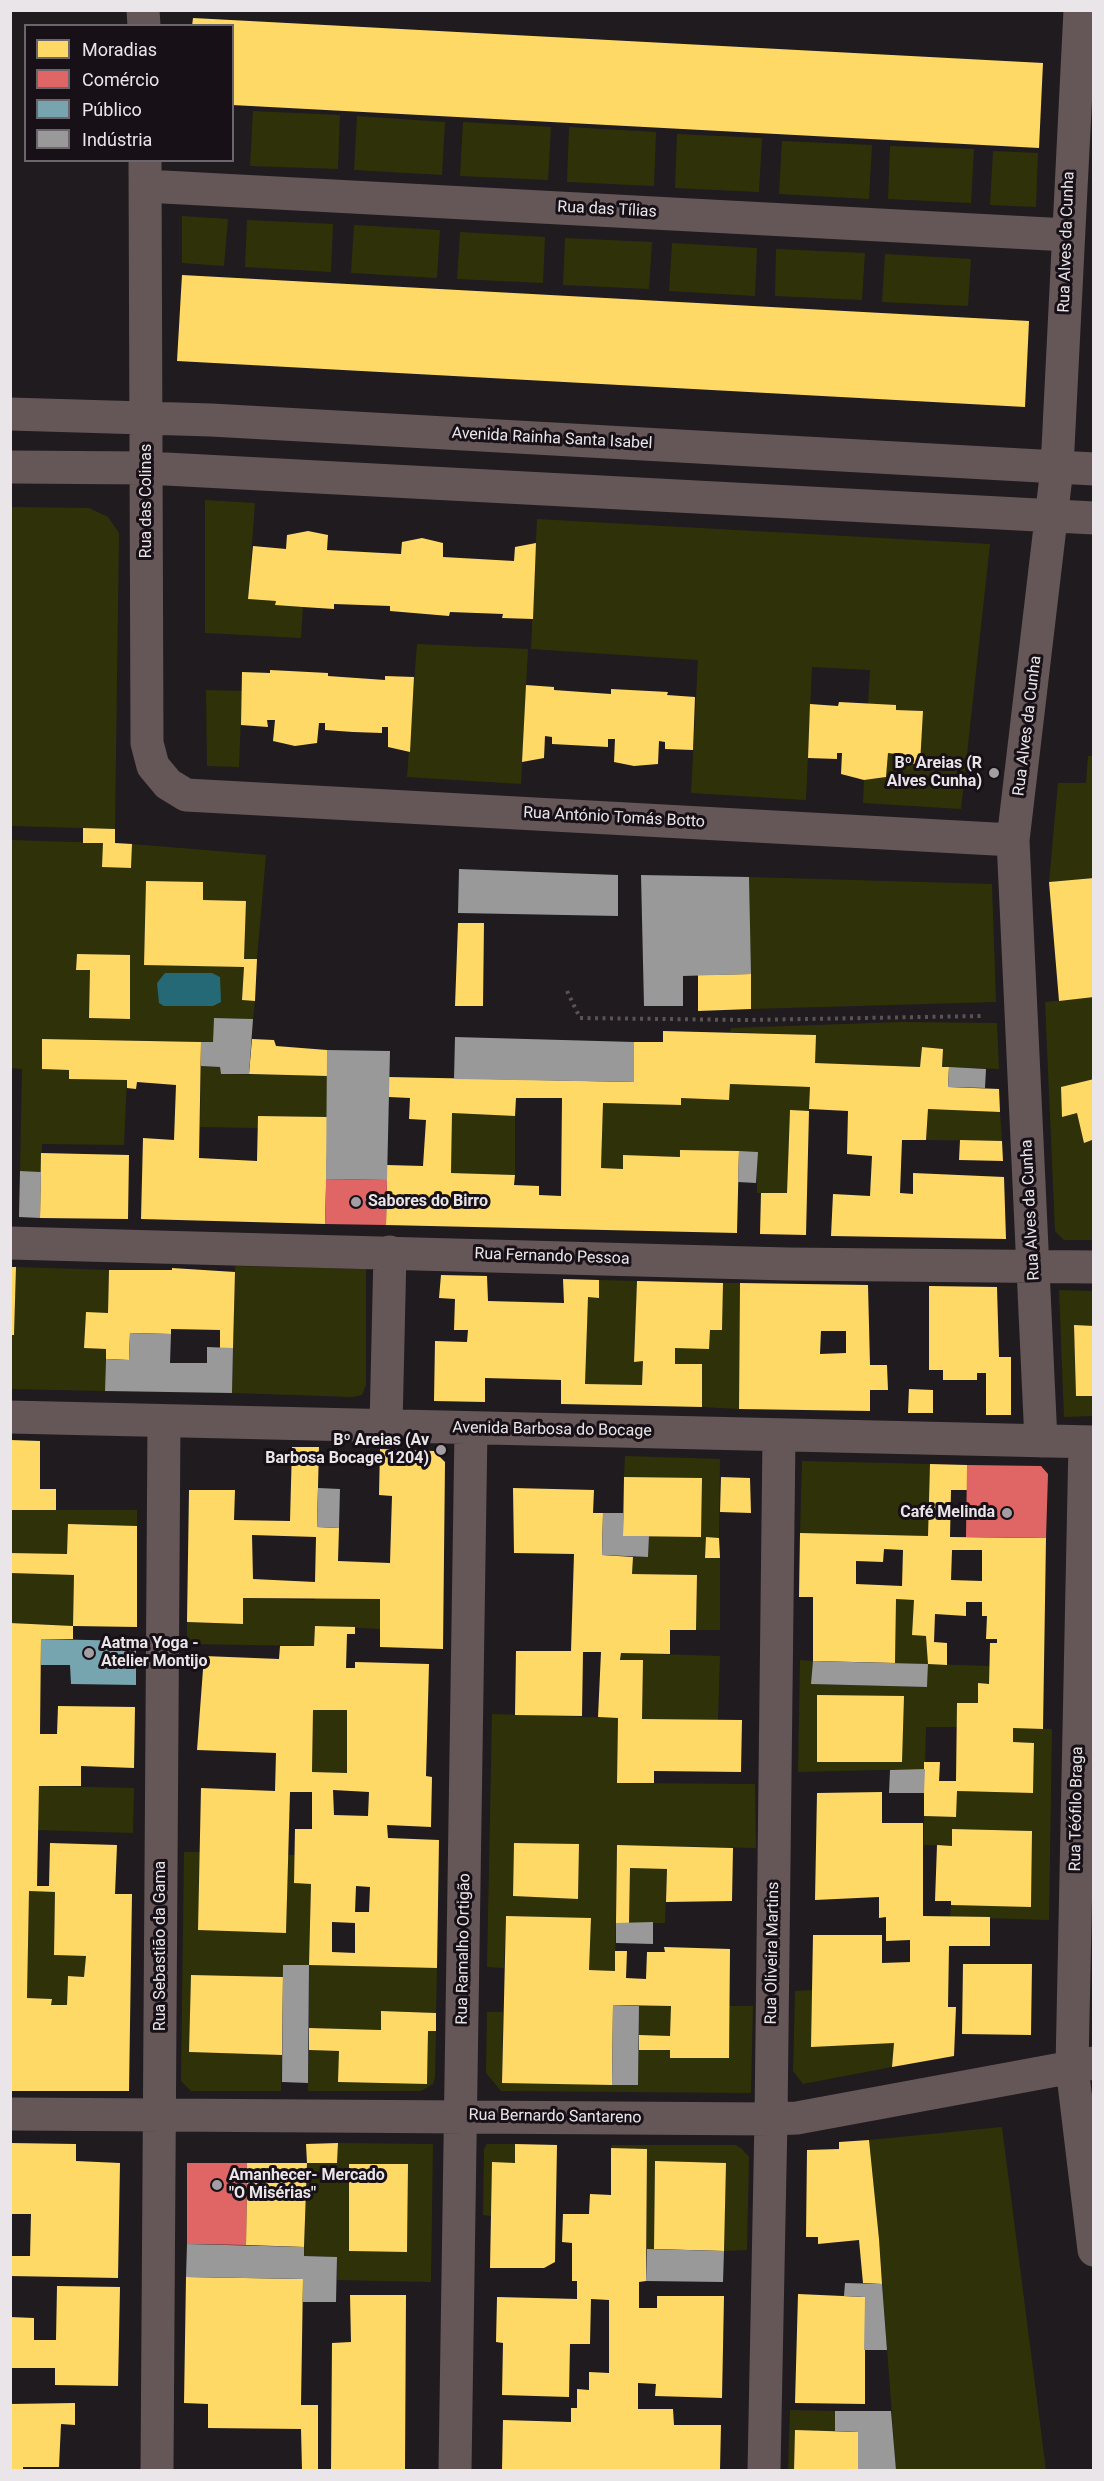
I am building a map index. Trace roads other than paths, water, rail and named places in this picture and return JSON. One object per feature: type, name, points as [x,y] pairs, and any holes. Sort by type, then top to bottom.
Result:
[{"type":"street","name":"Rua Alves da Cunha","points":[[1041,1441],[1013,840],[1057,468],[1080,10]]},
{"type":"street","name":"Rua das Tílias","points":[[145,173],[1068,235]]},
{"type":"street","name":"Rua das Colinas","points":[[145,173],[147,743],[153,766],[168,784],[186,795],[215,796]]},
{"type":"street","name":"Avenida Rainha Santa Isabel","points":[[10,414],[223,421],[1094,469]]},
{"type":"street","points":[[10,467],[147,468],[1094,518]]},
{"type":"street","name":"Rua António Tomás Botto","points":[[215,796],[1013,840]]},
{"type":"street","name":"Rua Fernando Pessoa","points":[[10,1243],[787,1264],[1094,1267]]},
{"type":"street","points":[[386,1426],[390,1252]]},
{"type":"street","name":"Avenida Barbosa do Bocage","points":[[10,1417],[1089,1442]]},
{"type":"street","name":"Rua Sebastião da Gama","points":[[157,2470],[164,1421]]},
{"type":"street","name":"Rua Ramalho Ortigão","points":[[455,2470],[471,1428]]},
{"type":"street","name":"Rua Oliveira Martins","points":[[764,2470],[771,2119],[779,1436]]},
{"type":"street","name":"Rua Téófilo Braga","points":[[1089,1442],[1083,2065],[1094,2250]]},
{"type":"street","name":"Rua Bernardo Santareno","points":[[10,2114],[797,2118],[1083,2065]]},
{"type":"water","points":[[165,973],[212,973],[220,977],[221,1002],[213,1006],[164,1006],[159,1003],[157,983]]},
{"type":"place","name":"Bº Areias (R Alves Cunha)","points":[[994,773]]},
{"type":"place","name":"Sabores do Birro","points":[[356,1202]]},
{"type":"place","name":"Bº Areias (Av Barbosa Bocage 1204)","points":[[441,1450]]},
{"type":"place","name":"Café Melinda","points":[[1007,1513]]},
{"type":"place","name":"Aatma Yoga - Atelier Montijo","points":[[89,1653]]},
{"type":"place","name":"Amanhecer- Mercado \"O Misérias\"","points":[[217,2185]]}]
